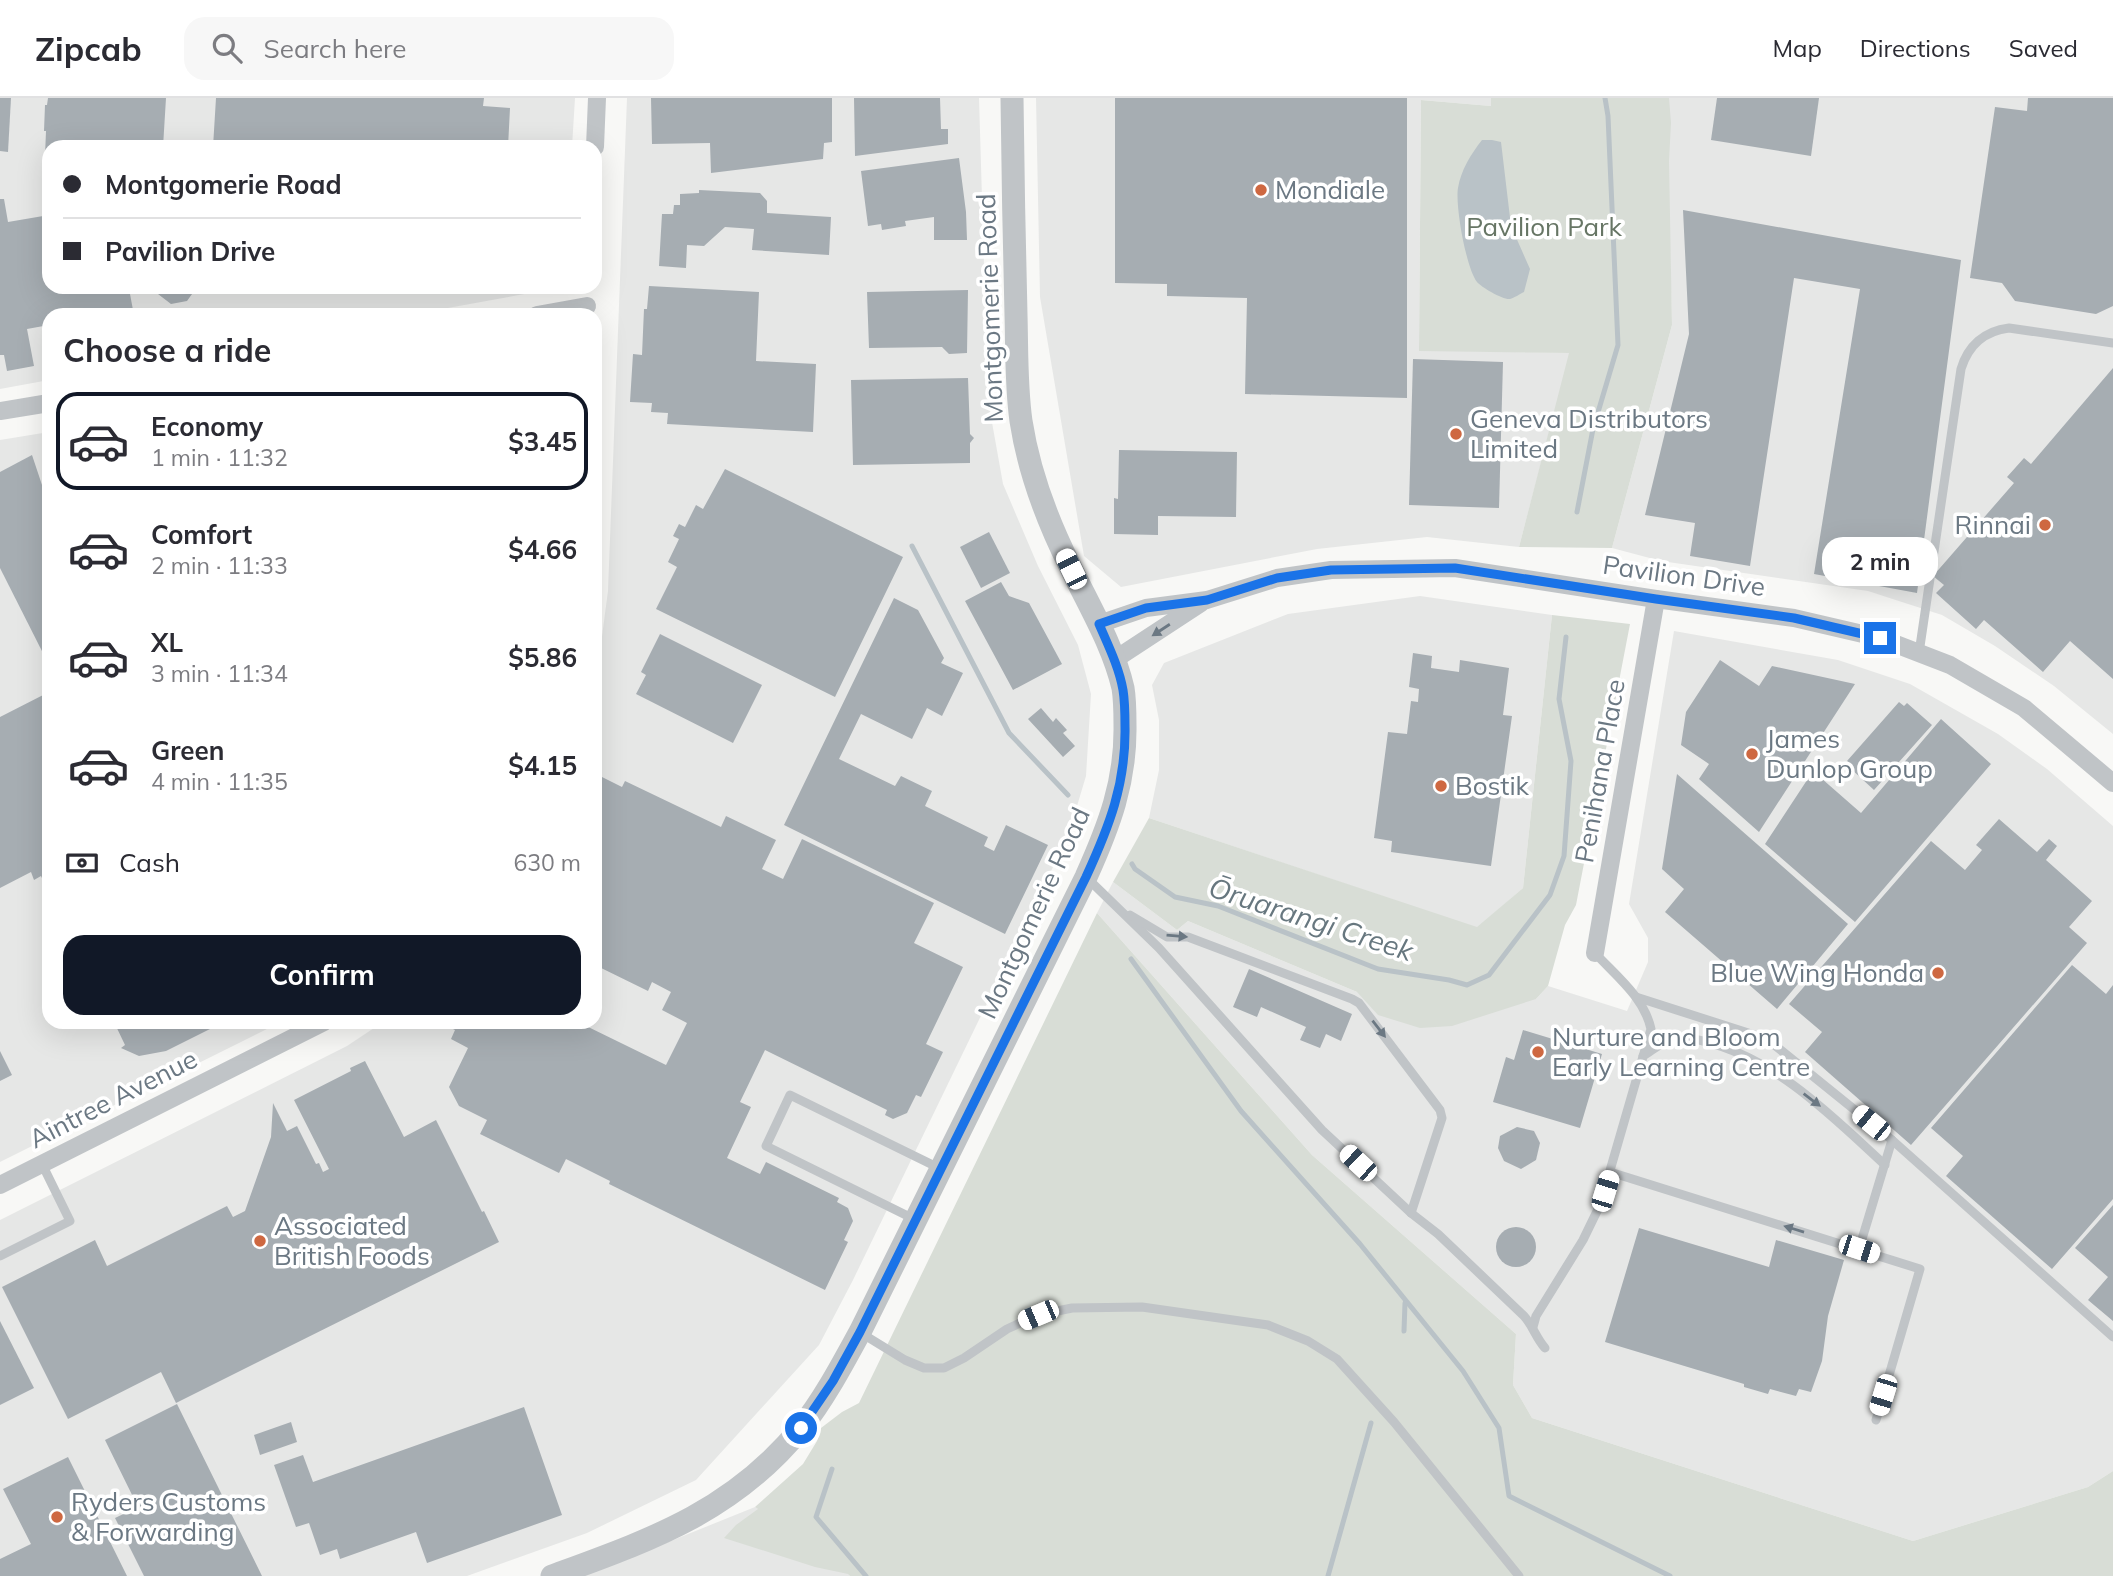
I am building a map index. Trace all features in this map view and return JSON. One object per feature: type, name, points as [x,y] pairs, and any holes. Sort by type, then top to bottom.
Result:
[{"type":"street","points":[[595,140],[597,98]]},
{"type":"street","name":"Montgomerie Road","points":[[552,1576],[677,1527],[702,1514],[762,1469],[801,1428],[833,1381],[860,1332],[1086,877],[1112,816],[1124,764],[1123,690],[1099,624],[1042,505],[1027,454],[1021,421],[1017,366],[1012,98]]},
{"type":"street","points":[[0,411],[42,403]]},
{"type":"street","name":"Pavilion Drive","points":[[1099,624],[1146,608],[1207,600],[1277,578],[1331,570],[1455,568],[1794,618],[1880,638],[1950,666],[2024,708],[2113,783]]},
{"type":"street","name":"Penihana Place","points":[[1595,953],[1656,599]]},
{"type":"street","name":"Pavilion Drive","points":[[1114,660],[1207,600]]},
{"type":"street","name":"Aintree Avenue","points":[[0,1185],[301,1029]]},
{"type":"lane","points":[[1919,653],[1961,369],[1969,350],[1986,335],[2008,328],[2113,344]]},
{"type":"lane","points":[[1086,877],[1158,948],[1322,1130],[1524,1316],[1545,1348]]},
{"type":"lane","points":[[1117,907],[1167,937],[1188,937],[1359,1003],[1440,1110],[1442,1118],[1411,1213]]},
{"type":"lane","points":[[1533,1327],[1536,1316],[1595,1217],[1651,1029],[1647,1014],[1636,997],[1595,953]]},
{"type":"lane","points":[[1636,997],[1767,1038],[1892,1140],[2113,1337]]},
{"type":"lane","points":[[1643,1056],[1676,1038],[1691,1038],[1734,1051],[1769,1070],[1815,1102],[1885,1165]]},
{"type":"lane","points":[[916,1220],[766,1146],[790,1095],[940,1169]]},
{"type":"lane","points":[[1859,1249],[1892,1140]]},
{"type":"lane","points":[[0,1256],[70,1221],[42,1164]]},
{"type":"lane","points":[[1610,1172],[1920,1269],[1875,1420]]},
{"type":"lane","points":[[860,1332],[905,1360],[924,1368],[944,1368],[1007,1329],[1038,1315],[1072,1308],[1142,1307],[1268,1325],[1308,1341],[1336,1359],[1394,1422],[1518,1576]]},
{"type":"shaded area","points":[[0,98],[575,98],[572,140],[42,140],[42,294],[524,294],[448,308],[42,308],[42,381],[0,389]]},
{"type":"shaded area","points":[[627,98],[979,98],[988,400],[1003,484],[1038,566],[1078,645],[1091,694],[1086,776],[1068,836],[819,1345],[696,1480],[587,1533],[467,1576],[0,1576],[0,1220],[347,1046],[372,1029],[602,1029],[602,636],[608,591]]},
{"type":"shaded area","points":[[1036,98],[1491,98],[1491,106],[1421,100],[1419,350],[1570,353],[1519,547],[1427,537],[1317,549],[1121,587],[1084,556],[1040,297]]},
{"type":"shaded area","points":[[1666,98],[2113,98],[2113,734],[2054,686],[1995,646],[1942,615],[1868,591],[1661,561],[1612,548],[1672,325]]},
{"type":"shaded area","points":[[1482,140],[1501,142],[1511,226],[1530,269],[1524,292],[1510,299],[1492,293],[1477,282],[1462,236],[1458,188],[1467,162]]},
{"type":"shaded area","points":[[42,433],[42,1029],[267,1029],[0,1162],[0,440]]},
{"type":"shaded area","points":[[1420,596],[1552,615],[1523,888],[1477,928],[1149,818],[1159,770],[1159,720],[1152,685],[1164,663],[1288,614]]},
{"type":"shaded area","points":[[1674,631],[1838,660],[1910,684],[1998,734],[2047,769],[2113,826],[2113,1471],[2088,1487],[1913,1541],[1532,1418],[1513,1385],[1516,1334],[1312,1155],[1097,913],[1113,882],[1177,930],[1188,921],[1357,992],[1536,999],[1548,986],[1627,1011],[1648,962],[1648,938],[1629,904]]},
{"type":"shaded area","points":[[755,1507],[830,1548],[850,1576],[584,1576]]},
{"type":"green space","name":"Pavilion Park","points":[[1491,98],[1669,98],[1672,325],[1612,548],[1519,547],[1569,353],[1419,351],[1421,100],[1491,106]]},
{"type":"green space","points":[[1552,615],[1630,624],[1576,905],[1565,925],[1548,986],[1536,999],[1452,1026],[1420,1028],[1378,1015],[1357,992],[1188,921],[1177,930],[1113,882],[1149,818],[1477,927],[1523,888]]},
{"type":"green space","points":[[1097,913],[1312,1155],[1516,1334],[1513,1385],[1532,1418],[1913,1541],[2088,1487],[2113,1471],[2113,1576],[850,1576],[724,1538],[803,1464],[817,1441],[821,1428],[859,1403]]},
{"type":"building","points":[[0,98],[11,98],[8,152],[0,151]]},
{"type":"building","points":[[48,98],[166,98],[163,140],[46,140]]},
{"type":"building","points":[[216,98],[484,98],[483,106],[510,108],[508,140],[213,140]]},
{"type":"building","points":[[651,98],[832,98],[832,142],[824,143],[823,159],[711,173],[710,143],[652,144]]},
{"type":"building","points":[[854,98],[940,98],[941,129],[948,129],[948,144],[855,156]]},
{"type":"building","name":"Mondiale","points":[[1115,98],[1407,98],[1407,398],[1245,394],[1247,298],[1167,296],[1167,284],[1115,283]]},
{"type":"building","points":[[1717,98],[1819,98],[1811,156],[1711,140]]},
{"type":"building","points":[[2028,98],[2113,98],[2113,306],[2096,314],[2015,301],[2002,283],[1970,278],[1995,107],[2027,111]]},
{"type":"building","points":[[959,158],[967,240],[934,240],[934,217],[905,221],[906,226],[882,230],[881,224],[868,226],[861,171]]},
{"type":"building","points":[[699,190],[760,193],[767,201],[767,213],[831,217],[829,255],[752,250],[754,229],[725,227],[704,246],[687,245],[686,268],[659,266],[662,214],[673,214],[674,205],[680,205],[680,194],[699,193]]},
{"type":"building","points":[[0,199],[4,199],[8,222],[42,216],[42,294],[130,294],[133,308],[42,308],[42,326],[27,329],[34,366],[7,371],[4,355],[0,355]]},
{"type":"building","points":[[1683,210],[1961,260],[1917,593],[1814,574],[1860,289],[1794,278],[1750,566],[1690,556],[1695,523],[1645,515],[1689,334]]},
{"type":"building","points":[[649,286],[759,292],[756,361],[816,364],[813,432],[667,424],[668,413],[651,412],[652,403],[630,402],[633,354],[642,355],[644,309],[647,309]]},
{"type":"building","points":[[968,290],[967,353],[949,354],[942,347],[869,348],[867,292]]},
{"type":"building","points":[[158,294],[192,294],[187,301],[171,304]]},
{"type":"building","name":"Geneva Distributors Limited","points":[[1413,359],[1503,362],[1499,508],[1409,505]]},
{"type":"building","name":"Rinnai","points":[[2113,368],[2113,679],[2070,641],[2043,672],[1984,620],[1976,629],[1936,593],[1944,585],[1933,576],[2014,483],[2007,477],[2024,458],[2031,464]]},
{"type":"building","points":[[968,378],[970,434],[974,438],[970,443],[970,463],[853,465],[851,380]]},
{"type":"building","points":[[1119,450],[1237,452],[1236,517],[1158,516],[1158,535],[1114,534],[1114,498],[1118,499]]},
{"type":"building","points":[[32,455],[42,485],[42,651],[0,568],[0,472]]},
{"type":"building","points":[[725,469],[903,557],[835,697],[656,609],[677,567],[668,562],[679,539],[673,536],[679,524],[685,527],[696,505],[703,509]]},
{"type":"building","points":[[989,532],[1010,573],[981,588],[960,547]]},
{"type":"building","points":[[1001,582],[1009,596],[1029,603],[1062,664],[1013,690],[965,601]]},
{"type":"building","points":[[894,598],[918,610],[944,658],[941,663],[963,673],[942,716],[927,708],[912,739],[861,714],[839,759],[895,786],[901,776],[932,791],[925,806],[988,837],[984,846],[994,851],[1006,825],[1048,845],[1005,934],[784,825]]},
{"type":"building","points":[[660,634],[762,685],[733,743],[636,694],[646,675],[641,672]]},
{"type":"building","name":"Bostik","points":[[1413,653],[1432,656],[1431,668],[1459,672],[1460,660],[1509,668],[1503,715],[1512,716],[1491,866],[1391,852],[1392,841],[1374,838],[1388,732],[1407,734],[1411,701],[1418,702],[1419,689],[1409,687]]},
{"type":"building","name":"James Dunlop Group","points":[[1720,660],[1759,686],[1772,666],[1855,684],[1759,832],[1699,779],[1709,764],[1681,745],[1686,712]]},
{"type":"building","points":[[42,696],[42,878],[41,876],[34,880],[31,872],[0,888],[0,717]]},
{"type":"building","points":[[1899,702],[1904,706],[1907,703],[1932,725],[1874,790],[1850,768],[1852,766],[1847,761]]},
{"type":"building","points":[[1041,708],[1053,722],[1056,718],[1067,730],[1063,733],[1075,746],[1063,757],[1028,719]]},
{"type":"building","points":[[1941,719],[1991,764],[1855,922],[1765,844],[1813,771],[1861,813]]},
{"type":"building","points":[[1677,774],[1848,924],[1777,1009],[1665,912],[1684,889],[1662,869]]},
{"type":"building","points":[[602,777],[622,787],[625,781],[721,827],[726,816],[776,840],[762,869],[783,879],[802,839],[934,903],[914,943],[963,967],[926,1044],[943,1052],[921,1097],[916,1095],[907,1113],[893,1119],[885,1115],[887,1110],[765,1050],[740,1102],[751,1107],[727,1158],[760,1174],[766,1162],[839,1198],[837,1202],[848,1208],[853,1221],[844,1240],[848,1242],[825,1290],[609,1184],[610,1181],[566,1159],[559,1173],[480,1134],[487,1120],[459,1106],[449,1087],[468,1048],[451,1039],[455,1030],[453,1029],[592,1029],[666,1065],[687,1023],[662,1010],[671,992],[652,982],[648,991],[602,968]]},
{"type":"building","name":"Blue Wing Honda","points":[[1999,819],[2037,852],[2049,839],[2057,846],[2046,860],[2092,901],[2069,927],[2087,943],[1911,1145],[1805,1052],[1822,1032],[1789,1004],[1931,841],[1965,870],[1982,850],[1976,845]]},
{"type":"building","points":[[2072,965],[2106,994],[2113,985],[2113,1199],[2052,1269],[1946,1176],[1963,1156],[1931,1128]]},
{"type":"building","points":[[1249,969],[1352,1014],[1341,1041],[1326,1034],[1320,1048],[1300,1040],[1306,1027],[1261,1007],[1257,1017],[1233,1007]]},
{"type":"building","points":[[117,1029],[210,1029],[166,1051],[139,1056],[121,1048],[125,1045]]},
{"type":"building","points":[[1523,1030],[1602,1054],[1580,1128],[1493,1102],[1506,1057],[1514,1060]]},
{"type":"building","points":[[0,1051],[12,1075],[0,1081]]},
{"type":"building","points":[[365,1061],[404,1137],[436,1120],[499,1242],[176,1403],[161,1372],[68,1419],[2,1287],[95,1240],[107,1266],[227,1206],[233,1217],[245,1211],[271,1137],[273,1103],[287,1131],[297,1126],[316,1164],[319,1163],[323,1172],[329,1169],[294,1100]]},
{"type":"building","points":[[1517,1127],[1534,1131],[1540,1143],[1536,1160],[1521,1169],[1504,1161],[1498,1148],[1500,1136]]},
{"type":"building","points":[[2113,1205],[2113,1321],[2088,1300],[2108,1277],[2075,1248]]},
{"type":"building","points":[[1516,1227],[1530,1233],[1536,1247],[1530,1261],[1516,1267],[1502,1261],[1496,1247],[1502,1233]]},
{"type":"building","points":[[1639,1228],[1769,1267],[1776,1240],[1844,1260],[1828,1316],[1822,1361],[1811,1392],[1799,1389],[1796,1396],[1770,1389],[1768,1394],[1744,1387],[1744,1384],[1605,1342]]},
{"type":"building","points":[[0,1321],[34,1388],[0,1405]]},
{"type":"building","points":[[177,1404],[262,1576],[144,1576],[115,1518],[138,1507],[105,1440]]},
{"type":"building","points":[[524,1407],[562,1515],[427,1563],[416,1532],[340,1559],[337,1549],[320,1555],[309,1523],[296,1527],[274,1465],[303,1455],[313,1482]]},
{"type":"building","points":[[291,1422],[297,1442],[260,1455],[254,1435]]},
{"type":"building","name":"Ryders Customs & Forwarding","points":[[68,1457],[127,1576],[0,1576],[0,1559],[31,1544],[3,1489]]},
{"type":"waterway","name":"Ōruarangi Creek","points":[[1577,512],[1593,429],[1618,345],[1605,98]]},
{"type":"waterway","points":[[912,546],[1009,733],[1068,795]]},
{"type":"waterway","name":"Ōruarangi Creek","points":[[1132,864],[1135,869],[1175,897],[1218,906],[1378,969],[1467,985],[1489,975],[1550,895],[1564,856],[1571,761],[1559,699],[1566,637]]},
{"type":"waterway","points":[[1131,959],[1241,1111],[1360,1244],[1463,1371],[1499,1428],[1509,1496],[1670,1576]]},
{"type":"waterway","points":[[1404,1331],[1405,1303]]},
{"type":"waterway","points":[[1328,1576],[1371,1423]]},
{"type":"waterway","points":[[832,1469],[816,1517],[866,1576]]},
{"type":"place","name":"Mondiale","points":[[1261,190]]},
{"type":"place","name":"Geneva Distributors Limited","points":[[1456,434]]},
{"type":"place","name":"Rinnai","points":[[2045,525]]},
{"type":"place","name":"James Dunlop Group","points":[[1752,754]]},
{"type":"place","name":"Bostik","points":[[1441,786]]},
{"type":"place","name":"Blue Wing Honda","points":[[1938,973]]},
{"type":"place","name":"Nurture and Bloom Early Learning Centre","points":[[1538,1052]]},
{"type":"place","name":"Associated British Foods","points":[[260,1241]]},
{"type":"place","name":"Ryders Customs & Forwarding","points":[[57,1517]]},
{"type":"route","points":[[801,1428],[833,1381],[860,1332],[1086,877],[1112,816],[1124,764],[1125,713],[1123,690],[1099,624],[1146,608],[1207,600],[1277,578],[1331,570],[1455,568],[1794,618],[1880,638]]}]
